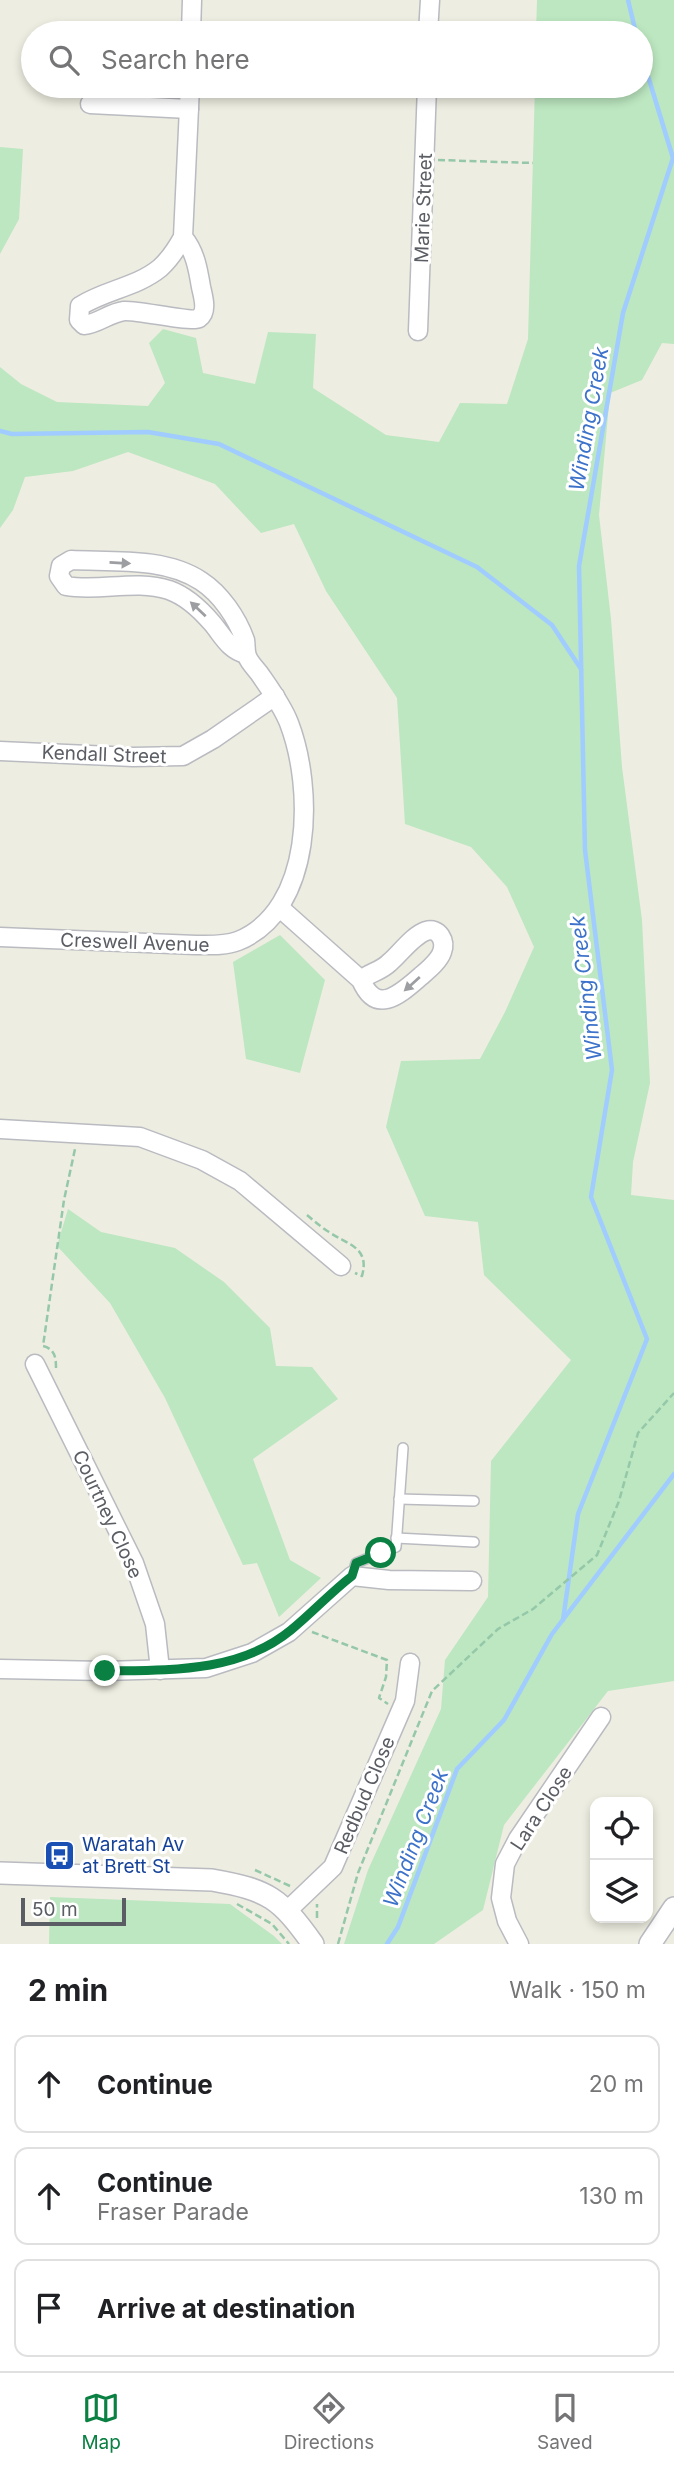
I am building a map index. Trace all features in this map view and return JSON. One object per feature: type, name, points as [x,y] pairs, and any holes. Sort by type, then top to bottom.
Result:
[{"type":"street","points":[[191,21],[192,0]]},
{"type":"street","points":[[428,21],[429,0]]},
{"type":"street","points":[[183,237],[191,247],[203,296],[203,313],[198,318],[190,320],[159,313],[128,311],[118,312],[84,326],[79,320],[80,306],[94,297],[141,279],[159,268],[173,254],[183,237],[189,98]]},
{"type":"street","name":"Marie Street","points":[[418,331],[427,98]]},
{"type":"street","points":[[90,104],[189,109]]},
{"type":"street","name":"Creswell Avenue","points":[[0,937],[215,946],[237,942],[280,908],[293,882],[303,841],[299,752],[275,696],[246,654],[246,644],[239,625],[217,594],[184,572],[156,565],[71,560],[59,569],[60,579],[66,586],[147,586],[170,590],[200,610],[234,651],[246,654]]},
{"type":"street","name":"Kendall Street","points":[[0,751],[133,757],[183,756],[213,739],[275,696]]},
{"type":"street","points":[[280,908],[361,980],[365,990],[387,1000],[394,998],[440,956],[443,939],[433,930],[424,932],[387,966],[361,980]]},
{"type":"street","points":[[0,1129],[140,1137],[202,1160],[240,1181],[341,1266]]},
{"type":"street","name":"Courtney Close","points":[[35,1364],[134,1563],[155,1624],[160,1670]]},
{"type":"street","points":[[0,1669],[206,1668],[252,1653],[289,1632],[352,1576],[389,1580],[472,1581]]},
{"type":"street","name":"Redbud Close","points":[[288,1910],[333,1867],[405,1701],[410,1663]]},
{"type":"street","name":"Lara Close","points":[[519,1944],[506,1921],[501,1898],[505,1864],[518,1839],[601,1717]]},
{"type":"street","points":[[0,1873],[212,1880],[242,1885],[263,1892],[288,1910],[313,1944]]},
{"type":"street","points":[[650,1944],[674,1909]]},
{"type":"lane","points":[[352,1576],[356,1563],[396,1547],[403,1448]]},
{"type":"lane","points":[[399,1499],[474,1501]]},
{"type":"lane","points":[[396,1538],[474,1542]]},
{"type":"path","points":[[424,160],[533,163]]},
{"type":"path","points":[[55,1371],[55,1356],[48,1347],[43,1346],[62,1213],[78,1132]]},
{"type":"path","points":[[338,1944],[358,1873],[432,1691],[498,1629],[533,1609],[597,1555],[619,1501],[638,1433],[674,1393]]},
{"type":"path","points":[[301,1621],[314,1633],[387,1660],[386,1676],[379,1698],[386,1702],[390,1709]]},
{"type":"path","points":[[232,1902],[272,1924],[290,1944]]},
{"type":"green space","points":[[537,0],[674,0],[674,344],[662,343],[642,380],[610,393],[599,515],[611,619],[622,767],[642,920],[650,1083],[633,1162],[631,1195],[674,1200],[674,1681],[608,1691],[504,1825],[483,1910],[434,1944],[344,1944],[368,1870],[441,1709],[445,1660],[488,1597],[491,1461],[571,1360],[484,1275],[478,1222],[425,1216],[386,1127],[401,1061],[480,1059],[505,1012],[534,947],[507,887],[471,847],[405,824],[397,698],[326,591],[294,524],[261,533],[215,484],[128,452],[73,471],[25,477],[13,510],[0,528],[0,367],[21,384],[57,402],[148,406],[165,383],[149,343],[163,329],[196,338],[203,373],[255,384],[268,332],[316,334],[313,388],[386,435],[439,442],[460,403],[507,404],[528,339],[535,98],[653,98],[653,21],[536,21]]},
{"type":"green space","points":[[0,147],[23,149],[19,219],[0,254]]},
{"type":"green space","points":[[280,935],[325,980],[300,1073],[246,1059],[233,962]]},
{"type":"green space","points":[[68,1209],[101,1232],[175,1248],[224,1282],[270,1328],[276,1366],[312,1367],[338,1399],[253,1459],[290,1560],[321,1578],[279,1617],[257,1563],[243,1565],[165,1398],[110,1303],[57,1246]]},
{"type":"green space","points":[[50,1897],[230,1904],[282,1944],[49,1944]]},
{"type":"waterway","name":"Winding Creek","points":[[628,0],[633,21]]},
{"type":"waterway","name":"Winding Creek","points":[[563,1620],[578,1514],[647,1339],[591,1197],[612,1070],[585,850],[579,566],[623,313],[673,158],[653,92]]},
{"type":"waterway","points":[[0,431],[12,434],[148,432],[219,444],[477,567],[552,625],[581,669]]},
{"type":"waterway","name":"Winding Creek","points":[[387,1944],[398,1927],[457,1769],[504,1720],[552,1634],[674,1474]]},
{"type":"place","name":"Waratah Av at Brett St","points":[[59,1855]]},
{"type":"route","points":[[105,1671],[206,1668],[252,1653],[289,1632],[326,1596],[352,1576],[356,1563],[381,1553]]}]
